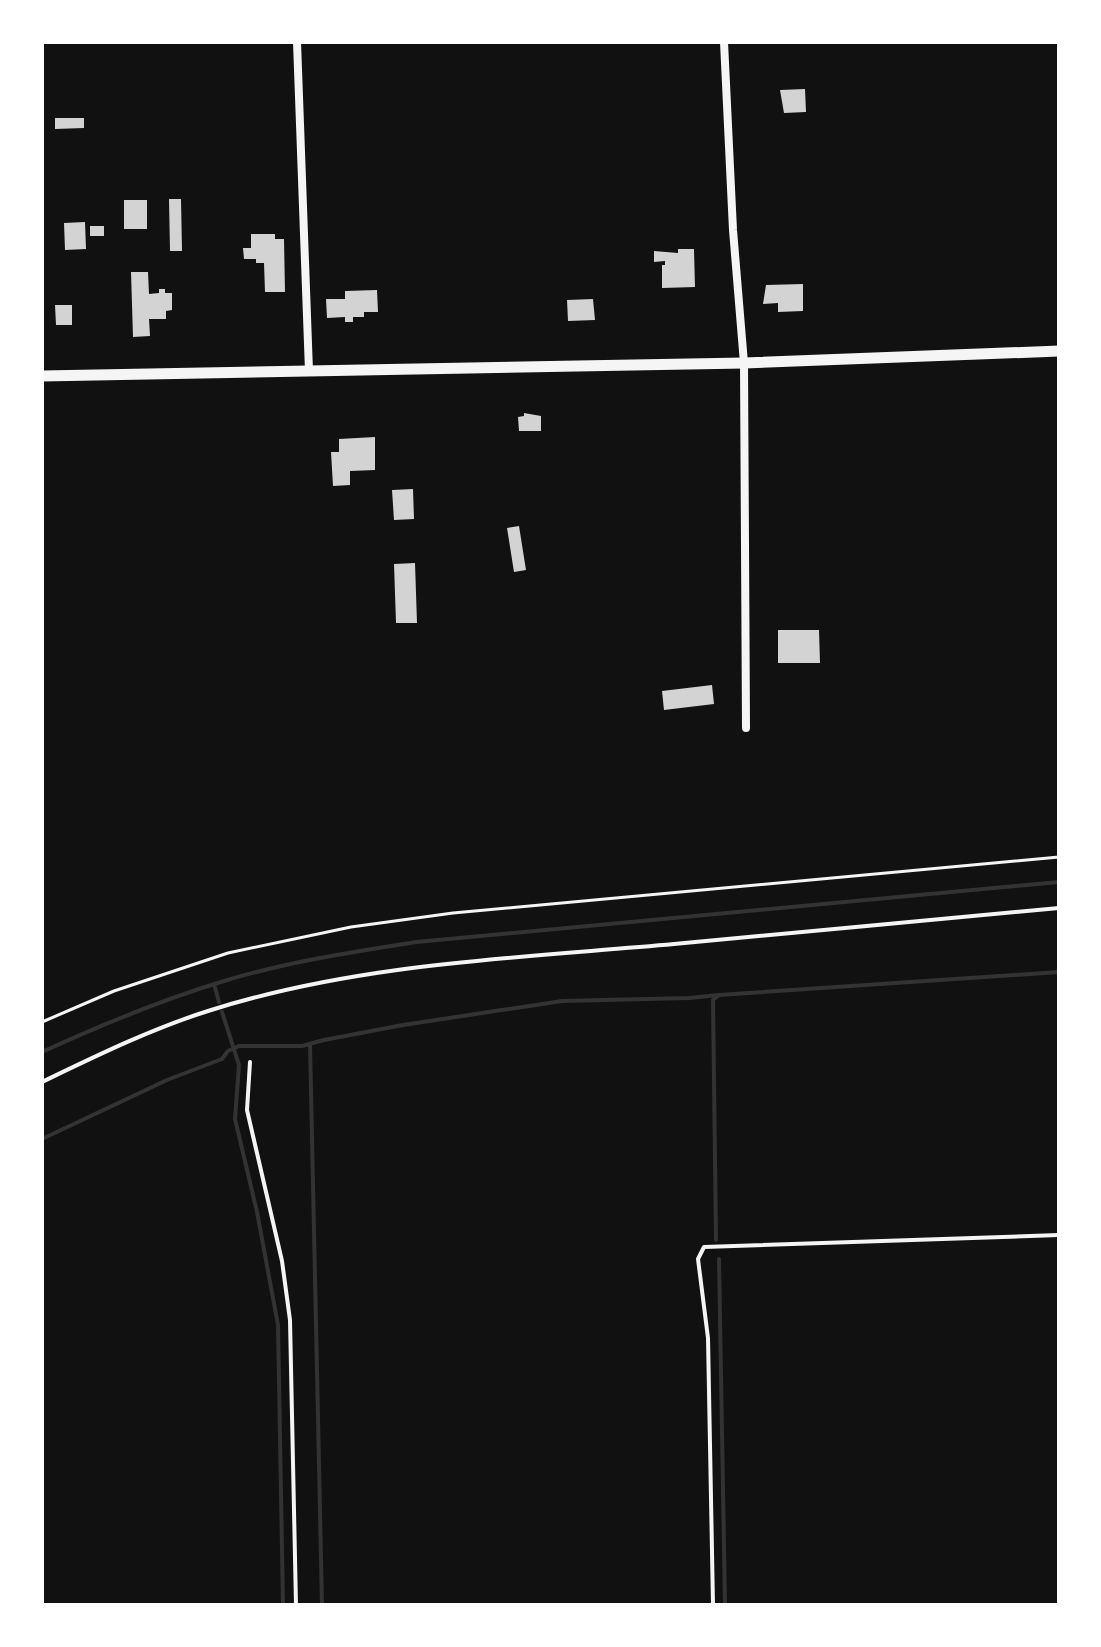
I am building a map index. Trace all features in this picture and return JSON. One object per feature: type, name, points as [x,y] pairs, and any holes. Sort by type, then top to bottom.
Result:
[{"type":"street","points":[[297,42],[309,371]]},
{"type":"street","points":[[724,42],[733,230],[744,363],[746,728]]},
{"type":"street","points":[[42,376],[744,363],[1059,351]]},
{"type":"lane","points":[[42,1082],[156,1030],[209,1010],[351,977],[493,960],[1059,908]]},
{"type":"lane","points":[[250,1062],[247,1110],[282,1261],[290,1320],[296,1605]]},
{"type":"lane","points":[[713,1605],[708,1338],[698,1259],[704,1247],[1059,1235]]},
{"type":"path","points":[[42,1022],[114,991],[214,957],[351,927],[453,913],[1059,857]]},
{"type":"building","points":[[805,89],[806,112],[784,113],[780,90]]},
{"type":"building","points":[[55,118],[84,118],[84,128],[55,129]]},
{"type":"building","points":[[169,199],[181,199],[182,251],[170,251]]},
{"type":"building","points":[[124,200],[147,200],[147,229],[124,229]]},
{"type":"building","points":[[85,222],[86,249],[65,250],[64,223]]},
{"type":"building","points":[[90,226],[104,226],[104,236],[90,236]]},
{"type":"building","points":[[251,234],[275,234],[275,239],[284,239],[285,292],[265,292],[264,263],[244,259],[243,248],[251,248]]},
{"type":"building","points":[[678,249],[694,249],[695,287],[662,288],[662,265],[665,261],[654,262],[654,251],[678,253]]},
{"type":"building","points":[[131,272],[148,272],[149,294],[159,293],[159,289],[172,293],[172,310],[166,311],[166,319],[149,319],[150,336],[133,337]]},
{"type":"building","points":[[803,284],[803,311],[778,312],[778,303],[763,304],[766,285]]},
{"type":"building","points":[[377,290],[378,312],[364,312],[364,317],[353,317],[353,322],[345,322],[345,317],[327,318],[326,299],[345,299],[345,291]]},
{"type":"building","points":[[593,299],[595,320],[568,321],[567,300]]},
{"type":"building","points":[[55,305],[72,305],[72,325],[56,325]]},
{"type":"building","points":[[524,413],[541,416],[541,431],[519,431],[518,417],[524,416]]},
{"type":"building","points":[[375,437],[375,470],[350,471],[350,485],[333,486],[331,452],[339,452],[339,439]]},
{"type":"building","points":[[413,489],[414,519],[394,520],[392,490]]},
{"type":"building","points":[[519,526],[526,570],[514,572],[507,528]]},
{"type":"building","points":[[415,563],[417,623],[396,623],[394,564]]},
{"type":"building","points":[[778,630],[819,630],[820,663],[778,663]]},
{"type":"building","points":[[712,685],[714,704],[664,710],[662,691]]},
{"type":"waterway","points":[[42,1052],[177,996],[224,981],[295,963],[368,950],[416,942],[1059,882]]},
{"type":"waterway","points":[[716,1240],[713,1000],[719,995],[1059,972]]},
{"type":"waterway","points":[[214,984],[219,1002]]},
{"type":"waterway","points":[[42,1139],[167,1080],[222,1059],[228,1051],[239,1046],[302,1046],[403,1025],[562,1001],[719,995]]},
{"type":"waterway","points":[[222,1012],[239,1065],[235,1119],[257,1212],[278,1325],[283,1605]]},
{"type":"waterway","points":[[310,1044],[322,1605]]},
{"type":"waterway","points":[[719,1259],[725,1605]]}]
